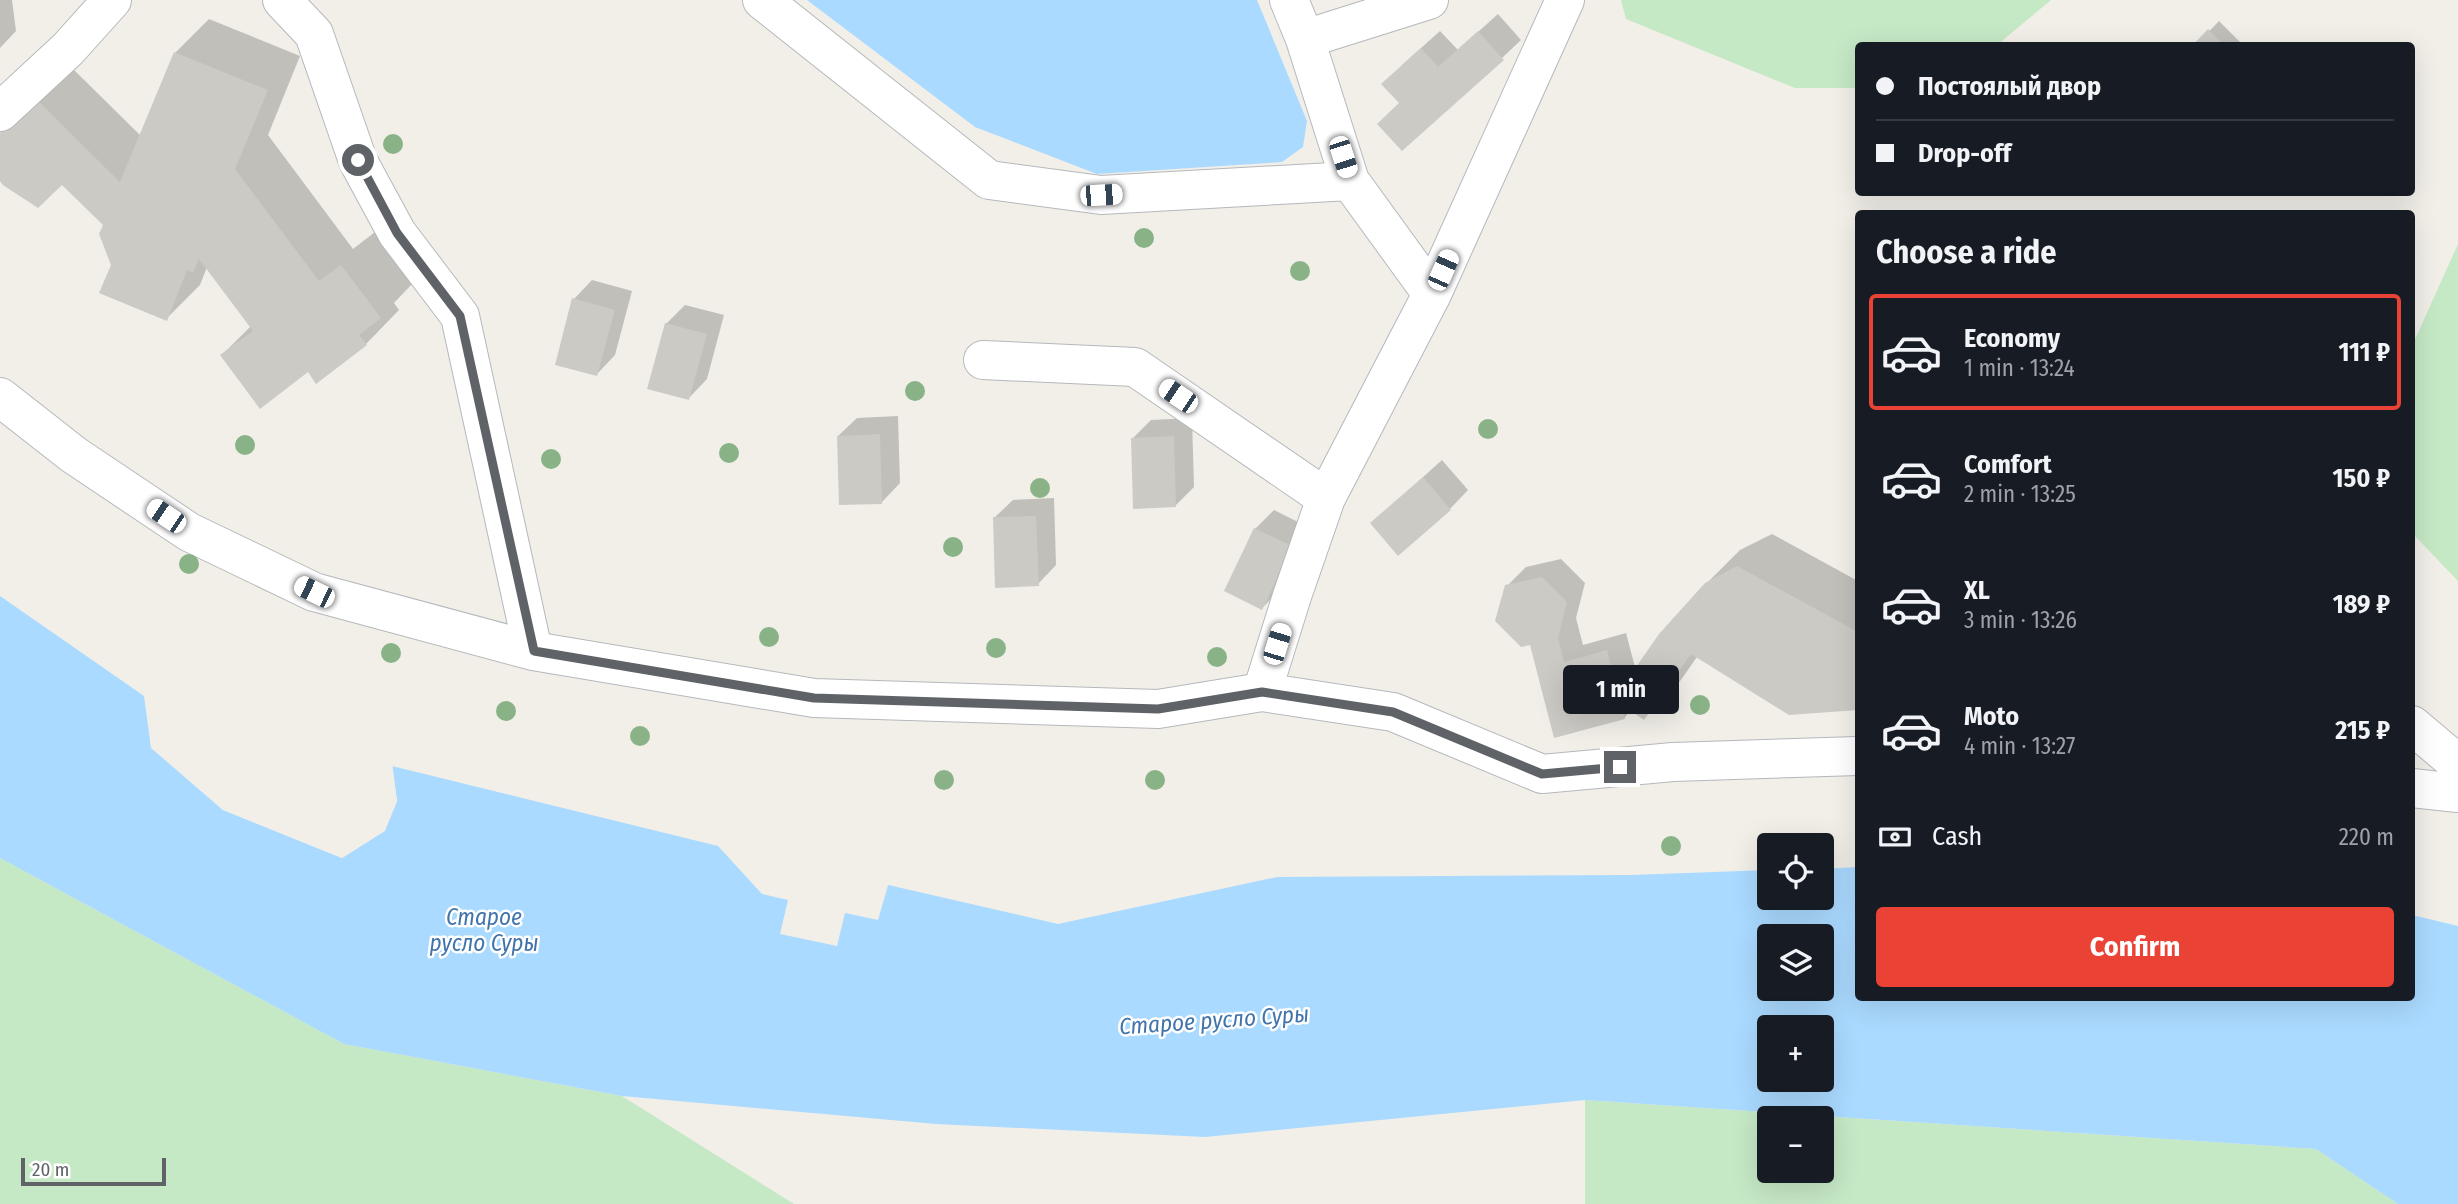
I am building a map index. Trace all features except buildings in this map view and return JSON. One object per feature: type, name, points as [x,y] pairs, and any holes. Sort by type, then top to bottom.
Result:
[{"type":"lane","points":[[0,112],[68,49],[112,0]]},
{"type":"lane","points":[[282,0],[314,34],[358,160],[397,233],[460,316],[534,651]]},
{"type":"lane","points":[[762,0],[989,180],[1101,195],[1350,181]]},
{"type":"lane","points":[[1289,0],[1305,39],[1350,181],[1432,294]]},
{"type":"lane","points":[[1305,39],[1429,0]]},
{"type":"lane","points":[[1262,692],[1326,498],[1432,294],[1565,0]]},
{"type":"lane","points":[[983,360],[1136,366],[1326,498]]},
{"type":"lane","points":[[0,397],[74,455],[189,532],[314,592],[534,651],[814,698],[1158,709],[1262,692],[1393,712],[1542,774],[1672,762],[1855,756]]},
{"type":"lane","points":[[2415,728],[2458,764]]},
{"type":"lane","points":[[2415,788],[2458,793]]},
{"type":"green space","points":[[1621,0],[2051,0],[2001,42],[1855,42],[1855,88],[1795,88],[1626,19]]},
{"type":"green space","points":[[2458,244],[2458,581],[2415,536],[2415,339]]},
{"type":"green space","points":[[0,858],[344,1044],[622,1096],[794,1204],[0,1204]]},
{"type":"green space","points":[[1585,1100],[1757,1112],[1757,1183],[1834,1183],[1834,1117],[2316,1149],[2398,1204],[1585,1204]]},
{"type":"water","points":[[807,0],[1257,0],[1307,121],[1303,147],[1282,162],[1097,174],[975,127]]},
{"type":"water","name":"Старое русло Суры","points":[[0,596],[144,696],[151,748],[223,810],[342,858],[385,830],[397,801],[392,766],[718,846],[1058,924],[1277,877],[1631,875],[1757,870],[1757,910],[1834,910],[1834,868],[1855,867],[1855,1001],[2415,1001],[2415,916],[2458,926],[2458,1204],[2398,1204],[2316,1149],[1834,1117],[1834,1106],[1757,1106],[1757,1112],[1585,1100],[1205,1137],[936,1124],[622,1096],[344,1044],[0,858]]},
{"type":"pier","points":[[145,692],[148,695],[154,746],[225,807],[341,854],[382,828],[394,801],[388,766],[392,762],[397,801],[385,831],[342,858],[223,810],[151,747]]},
{"type":"pier","points":[[310,752],[363,761],[375,773],[366,821],[351,830],[296,820],[286,806],[293,762]]},
{"type":"pier","points":[[719,842],[889,882],[878,920],[845,913],[837,946],[780,934],[788,900],[762,894],[718,846]]},
{"type":"route","points":[[358,160],[397,233],[460,316],[534,651],[814,698],[1158,709],[1262,692],[1393,712],[1542,774],[1620,767]]}]
